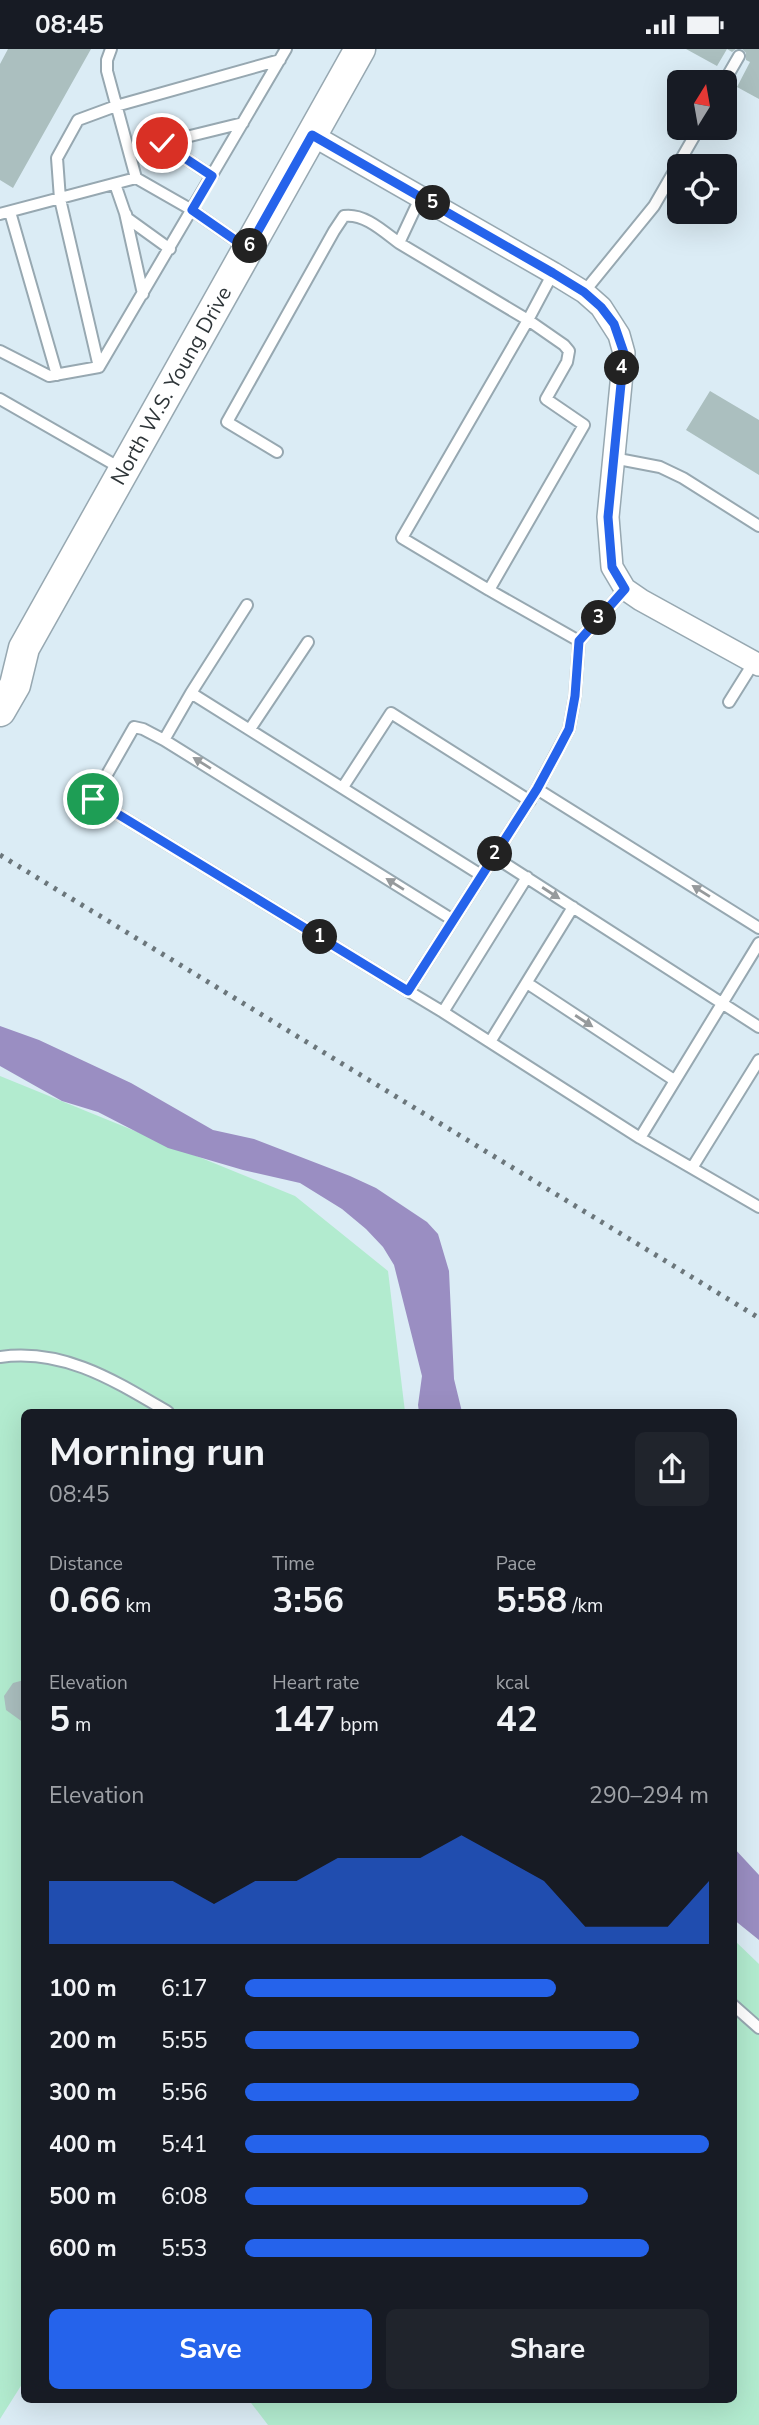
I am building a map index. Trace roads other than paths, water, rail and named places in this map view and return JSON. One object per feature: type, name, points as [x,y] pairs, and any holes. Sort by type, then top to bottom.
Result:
[{"type":"main road","name":"North W.S. Young Drive","points":[[0,711],[8,678],[24,648],[360,49]]},
{"type":"street","points":[[312,135],[553,273],[584,292],[601,307],[614,324],[624,353],[608,517],[612,567],[625,589],[674,620],[756,664]]},
{"type":"lane","points":[[111,49],[106,64],[136,178]]},
{"type":"lane","points":[[0,351],[50,376],[99,367],[286,49]]},
{"type":"lane","points":[[731,70],[739,56]]},
{"type":"lane","points":[[99,367],[60,199],[57,158],[78,120],[116,106],[280,60]]},
{"type":"lane","points":[[129,151],[243,123]]},
{"type":"lane","points":[[584,292],[663,193],[692,140]]},
{"type":"lane","points":[[162,143],[212,176]]},
{"type":"lane","points":[[57,375],[5,213],[136,178],[192,210],[248,249]]},
{"type":"lane","points":[[115,184],[127,218],[170,249]]},
{"type":"lane","points":[[399,243],[421,196]]},
{"type":"lane","points":[[125,213],[143,294]]},
{"type":"lane","points":[[277,452],[227,422],[334,230],[344,216],[354,214],[528,320],[569,351],[567,362],[546,399],[584,425],[489,590]]},
{"type":"lane","points":[[553,273],[402,538],[579,641]]},
{"type":"lane","points":[[0,399],[124,470]]},
{"type":"lane","points":[[613,458],[660,467],[671,472],[759,526]]},
{"type":"lane","points":[[408,991],[537,789],[569,729],[575,696],[579,641],[625,589]]},
{"type":"lane","points":[[164,740],[247,605]]},
{"type":"lane","points":[[250,729],[308,642]]},
{"type":"lane","points":[[729,702],[756,664]]},
{"type":"lane","points":[[191,693],[481,875]]},
{"type":"lane","points":[[343,787],[391,713],[530,800]]},
{"type":"lane","points":[[453,920],[143,729],[134,727],[93,799],[443,1011],[640,1138],[759,1207]]},
{"type":"lane","points":[[537,789],[759,928]]},
{"type":"lane","points":[[493,856],[758,1024]]},
{"type":"lane","points":[[443,1011],[527,877]]},
{"type":"lane","points":[[490,1042],[573,907]]},
{"type":"lane","points":[[640,1138],[759,943]]},
{"type":"lane","points":[[527,983],[674,1080]]},
{"type":"lane","points":[[692,1168],[759,1060]]},
{"type":"lane","points":[[0,1357],[35,1355],[65,1360],[98,1373],[163,1409]]},
{"type":"lane","points":[[737,2009],[759,2028]]},
{"type":"railway","points":[[0,855],[759,1318]]}]
